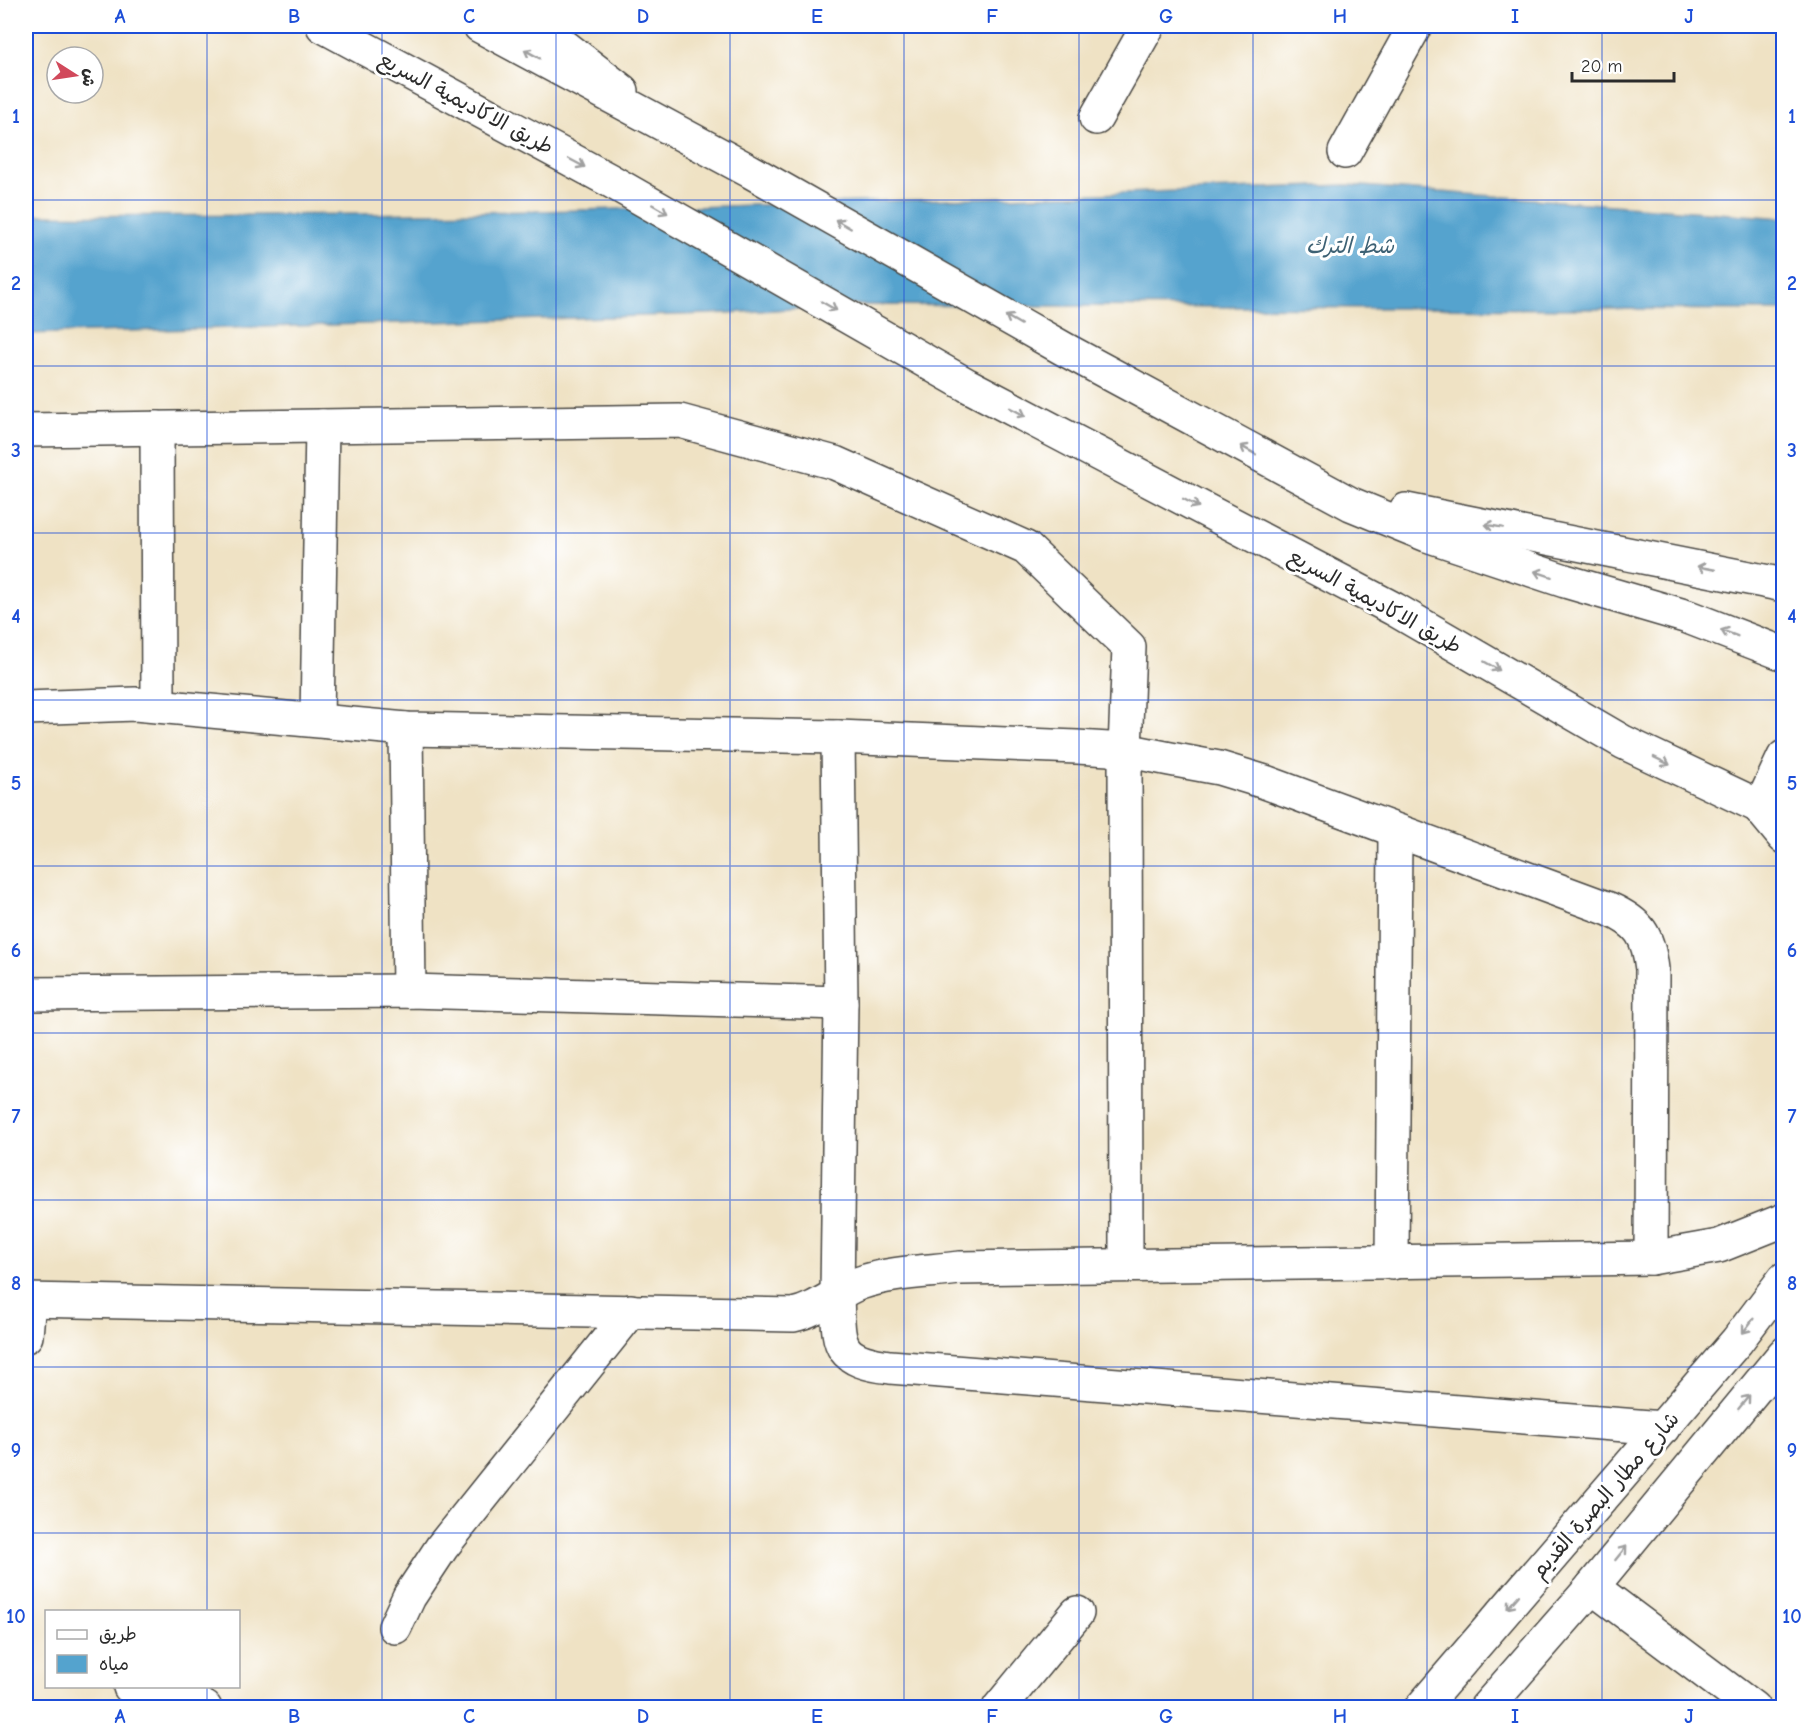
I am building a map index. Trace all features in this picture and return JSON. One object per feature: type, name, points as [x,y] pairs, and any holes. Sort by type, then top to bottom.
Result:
[{"type":"main road","name":"طريق الاكاديمية السريع","points":[[323,26],[609,180],[967,385],[1394,609],[1623,742],[1772,813]]},
{"type":"main road","points":[[480,26],[750,171],[1064,349],[1351,504],[1427,535],[1565,581],[1688,617],[1784,654]]},
{"type":"main road","points":[[538,26],[689,140]]},
{"type":"main road","points":[[1096,118],[1148,26]]},
{"type":"main road","points":[[1345,152],[1415,26]]},
{"type":"main road","points":[[26,430],[680,421],[835,463],[1026,548],[1129,647],[1125,750],[1126,1264]]},
{"type":"main road","points":[[317,720],[322,426]]},
{"type":"main road","points":[[157,428],[158,705]]},
{"type":"main road","points":[[1278,466],[1411,512],[1784,585]]},
{"type":"main road","points":[[26,708],[158,705],[406,729],[838,737],[1125,750],[1230,772],[1609,909],[1628,918],[1642,931],[1650,950],[1652,969],[1651,1258]]},
{"type":"main road","points":[[406,729],[410,991]]},
{"type":"main road","points":[[838,737],[841,1003],[837,1294],[838,1325],[843,1348],[852,1359],[868,1364],[1663,1428]]},
{"type":"main road","points":[[1784,757],[1772,813],[1784,837]]},
{"type":"main road","points":[[1392,1263],[1395,832]]},
{"type":"main road","points":[[26,994],[410,991],[841,1003]]},
{"type":"main road","points":[[26,1336],[27,1300],[793,1315],[804,1313],[859,1283],[883,1277],[927,1272],[1028,1265],[1392,1263],[1651,1258],[1719,1246],[1784,1220]]},
{"type":"main road","name":"شارع مطار البصرة القديم","points":[[1421,1707],[1737,1341],[1784,1279]]},
{"type":"main road","points":[[395,1627],[409,1597],[441,1547],[631,1311]]},
{"type":"main road","points":[[1486,1707],[1592,1587],[1780,1366]]},
{"type":"main road","points":[[1592,1587],[1753,1707]]},
{"type":"main road","points":[[999,1707],[1077,1613]]},
{"type":"main road","points":[[135,1688],[180,1695],[206,1707]]},
{"type":"water","name":"شط الترك","points":[[1348,185],[1783,218],[1783,310],[857,305],[710,314],[26,334],[26,215],[522,211]]}]
